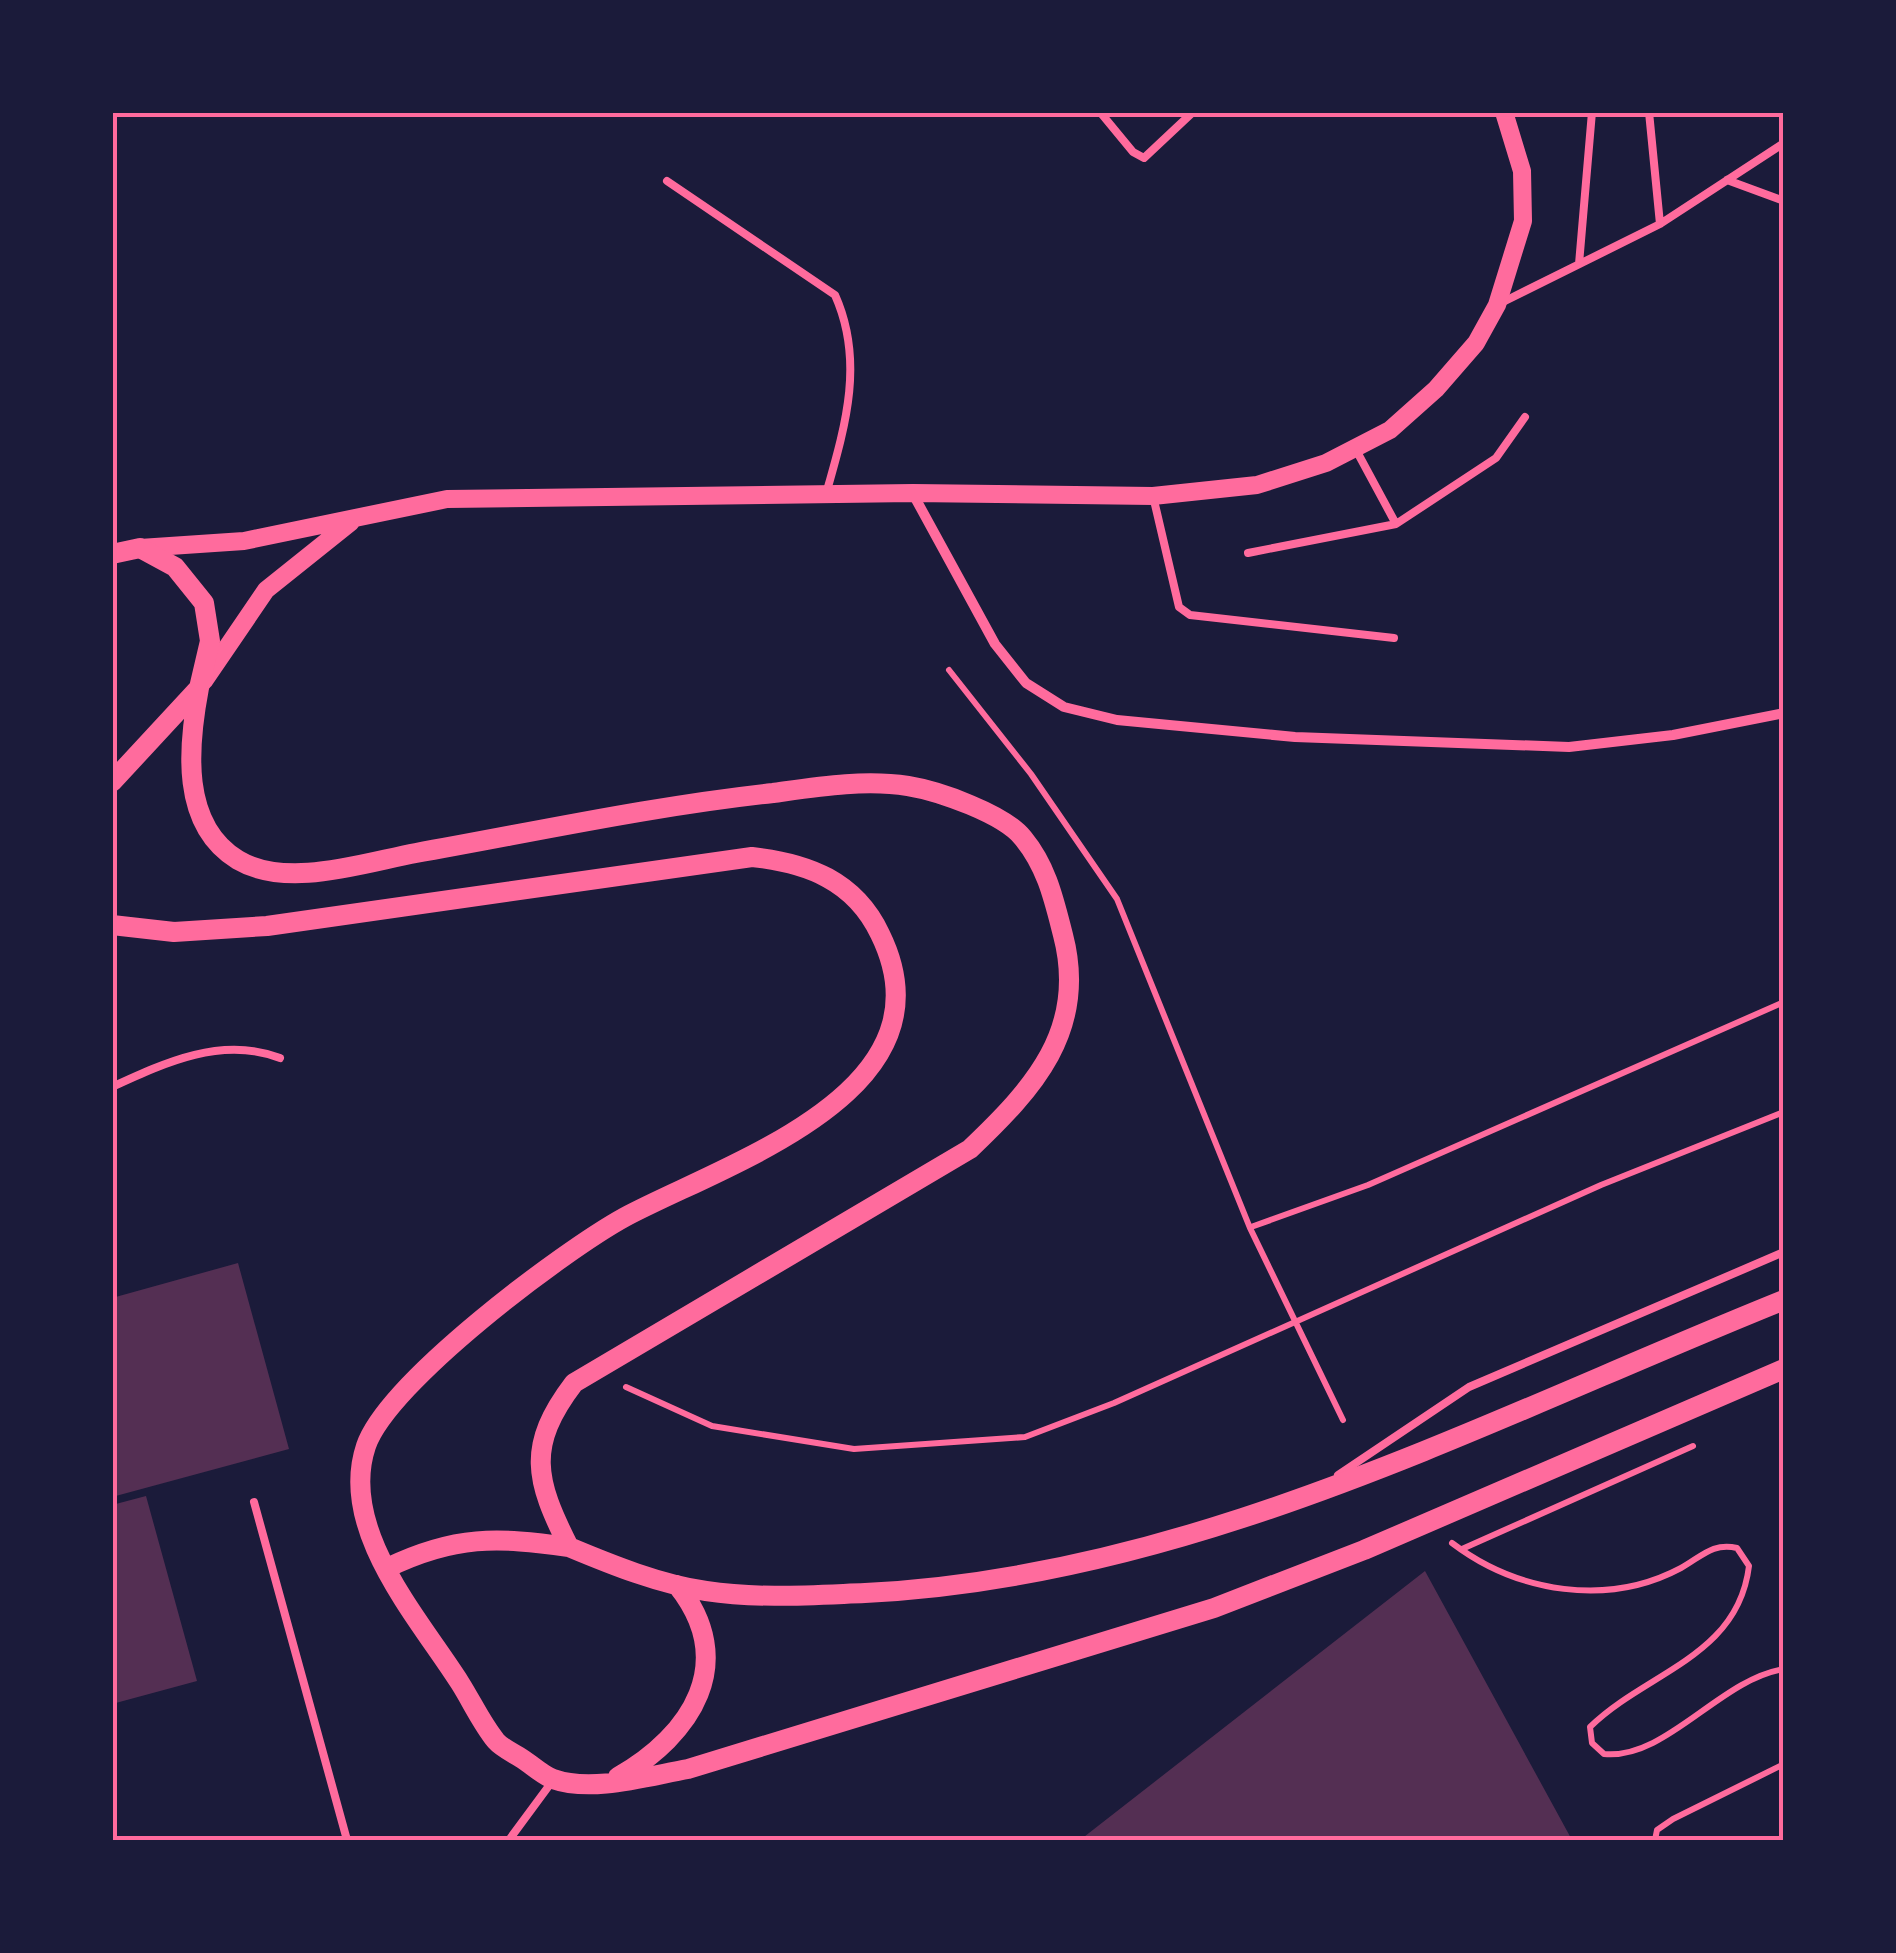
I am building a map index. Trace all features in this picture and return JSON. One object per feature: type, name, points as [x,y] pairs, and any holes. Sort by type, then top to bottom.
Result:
[{"type":"main road","points":[[112,542],[140,548],[174,567],[204,603],[210,641],[192,725],[196,807],[214,840],[239,860],[264,870],[333,868],[707,800],[834,785],[908,786],[968,804],[1022,835],[1048,878],[1066,945],[1067,1008],[1046,1068],[970,1150],[574,1383],[553,1410],[539,1462],[539,1476],[550,1510],[569,1547]]},
{"type":"main road","points":[[112,554],[140,548]]},
{"type":"main road","points":[[112,782],[200,688]]},
{"type":"main road","points":[[112,924],[174,932],[267,926],[752,857],[790,861],[848,890],[870,913],[886,946],[894,975],[888,1039],[867,1074],[829,1111],[622,1219],[553,1263],[485,1316],[391,1406],[368,1441],[358,1491],[387,1568],[498,1744],[554,1779],[607,1782],[688,1769],[1231,1602],[1427,1523],[1784,1369]]},
{"type":"main road","points":[[387,1568],[453,1542],[494,1537],[569,1547],[677,1585],[739,1594],[928,1590],[1105,1560],[1302,1499],[1396,1465],[1784,1300]]},
{"type":"main road","points":[[607,1782],[654,1756],[686,1721],[702,1691],[706,1657],[690,1602],[677,1585]]},
{"type":"street","points":[[140,548],[244,540],[447,500],[913,493],[1153,496],[1257,485],[1326,463],[1390,430],[1436,389],[1476,343],[1497,305],[1522,221],[1522,171],[1504,112]]},
{"type":"street","points":[[913,493],[995,644],[1026,683],[1064,707],[1117,720],[1295,738],[1570,747],[1674,735],[1784,713]]},
{"type":"street","points":[[200,688],[266,590],[318,545],[364,515]]},
{"type":"lane","points":[[1100,112],[1133,152],[1144,158],[1193,112]]},
{"type":"lane","points":[[1579,264],[1592,112]]},
{"type":"lane","points":[[1649,112],[1660,224]]},
{"type":"lane","points":[[1497,305],[1660,224],[1784,143]]},
{"type":"lane","points":[[1727,180],[1784,201]]},
{"type":"lane","points":[[668,181],[835,294],[848,324],[850,406],[826,494]]},
{"type":"lane","points":[[1248,553],[1396,524],[1496,458],[1525,416]]},
{"type":"lane","points":[[1355,448],[1396,524]]},
{"type":"lane","points":[[1153,496],[1179,607],[1190,615],[1394,638]]},
{"type":"lane","points":[[112,1087],[186,1055],[252,1048],[280,1058]]},
{"type":"lane","points":[[1302,1499],[1469,1388],[1784,1252]]},
{"type":"lane","points":[[254,1502],[347,1840]]},
{"type":"lane","points":[[508,1840],[554,1779]]},
{"type":"path","points":[[949,670],[1031,774],[1118,899],[1250,1228],[1344,1420]]},
{"type":"path","points":[[1250,1228],[1368,1185],[1784,1002]]},
{"type":"path","points":[[618,1384],[712,1426],[854,1449],[1025,1437],[1295,1323],[1601,1185],[1784,1112]]},
{"type":"path","points":[[1461,1549],[1712,1437]]},
{"type":"path","points":[[1427,1523],[1461,1549],[1500,1571],[1572,1592],[1605,1592],[1657,1578],[1724,1544],[1737,1548],[1749,1566],[1746,1588],[1720,1634],[1699,1654],[1590,1727],[1592,1743],[1604,1754],[1635,1753],[1748,1681],[1784,1669]]},
{"type":"path","points":[[1654,1840],[1657,1830],[1673,1819],[1784,1764]]},
{"type":"building","points":[[238,1263],[289,1449],[112,1497],[112,1298]]},
{"type":"building","points":[[146,1496],[197,1681],[112,1704],[112,1505]]},
{"type":"building","points":[[1425,1571],[1572,1840],[1080,1840]]}]
